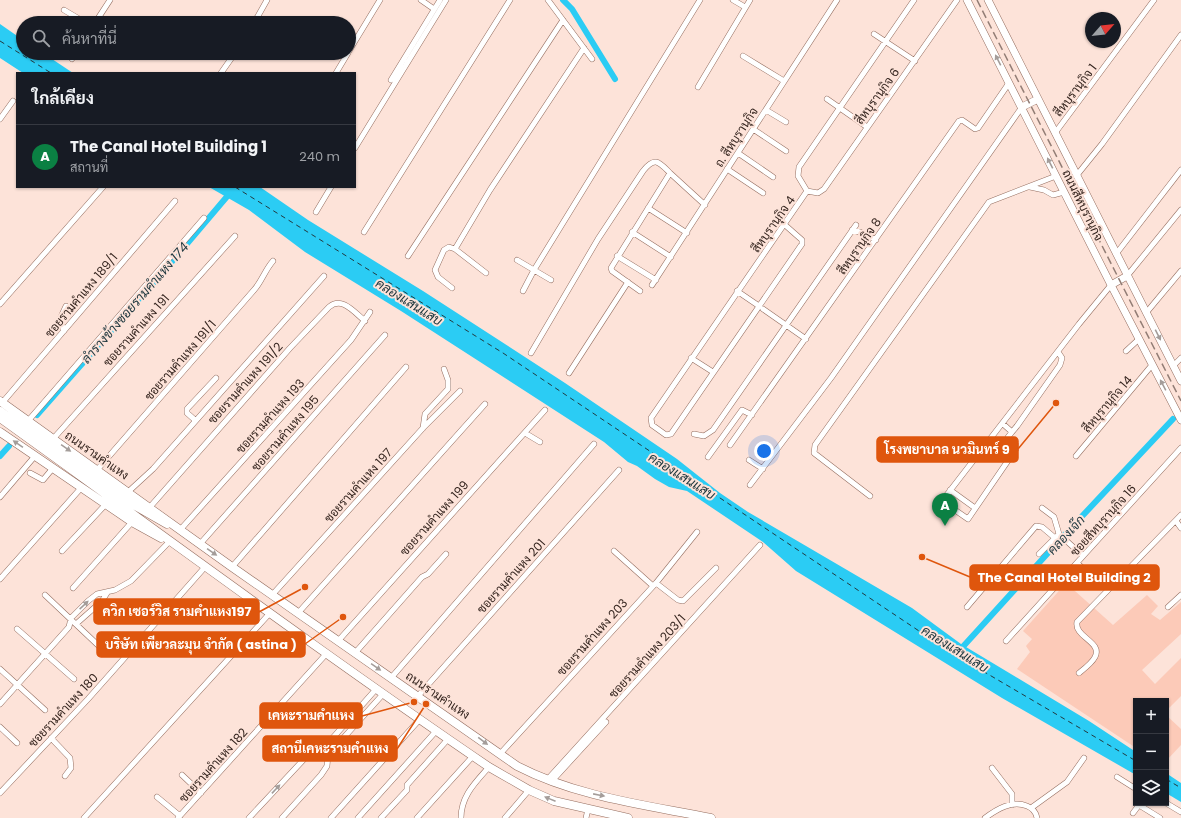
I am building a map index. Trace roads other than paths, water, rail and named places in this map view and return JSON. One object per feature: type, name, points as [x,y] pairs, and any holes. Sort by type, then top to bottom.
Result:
[{"type":"main road","name":"ถนนสีหบุรานุกิจ","points":[[967,0],[1181,420]]},
{"type":"main road","name":"ถนนสีหบุรานุกิจ","points":[[988,0],[1181,381]]},
{"type":"main road","points":[[1022,107],[1038,99]]},
{"type":"main road","points":[[1111,285],[1127,276]]},
{"type":"main road","name":"ถนนรามคำแหง","points":[[1,402],[232,567],[339,640],[517,766],[550,780],[596,795],[711,818]]},
{"type":"main road","name":"ถนนรามคำแหง","points":[[0,411],[132,504],[155,519],[180,530]]},
{"type":"main road","points":[[0,418],[154,528],[205,568],[489,767],[529,790],[587,814],[628,818]]},
{"type":"main road","points":[[0,432],[132,522],[152,534],[170,542]]},
{"type":"street","points":[[100,16],[110,0]]},
{"type":"street","points":[[258,16],[267,0]]},
{"type":"street","points":[[356,39],[380,0]]},
{"type":"street","points":[[422,0],[434,9]]},
{"type":"street","points":[[391,80],[440,0]]},
{"type":"street","points":[[356,146],[446,0]]},
{"type":"street","points":[[364,232],[510,0]]},
{"type":"street","points":[[548,0],[592,59]]},
{"type":"street","points":[[523,291],[534,270],[700,0]]},
{"type":"street","points":[[733,0],[745,7]]},
{"type":"street","points":[[698,87],[750,0]]},
{"type":"street","name":"ถ. สีหบุรานุกิจ","points":[[652,285],[837,0]]},
{"type":"street","name":"สีหบุรานุกิจ 4","points":[[713,372],[671,434],[666,435],[652,425],[651,418],[807,191],[797,172],[914,0]]},
{"type":"street","name":"สีหบุรานุกิจ 6","points":[[807,191],[818,194],[824,189],[957,0]]},
{"type":"street","name":"สีหบุรานุกิจ 1","points":[[1055,133],[1154,0]]},
{"type":"street","points":[[64,10],[74,16]]},
{"type":"street","points":[[408,256],[441,209],[563,20]]},
{"type":"street","points":[[874,34],[915,61]]},
{"type":"street","points":[[1076,176],[1102,144],[1181,35]]},
{"type":"street","points":[[455,249],[490,190],[584,48]]},
{"type":"street","points":[[743,56],[784,81]]},
{"type":"street","points":[[222,72],[230,60]]},
{"type":"street","points":[[337,72],[343,60]]},
{"type":"street","name":"สีหบุรานุกิจ 8","points":[[730,446],[959,121],[962,120],[975,129],[978,128],[1009,83]]},
{"type":"street","points":[[827,99],[867,127]]},
{"type":"street","points":[[0,119],[13,101]]},
{"type":"street","points":[[750,485],[856,344],[1022,107]]},
{"type":"street","points":[[766,110],[786,122]]},
{"type":"street","points":[[753,129],[786,151]]},
{"type":"street","points":[[738,153],[773,177]]},
{"type":"street","points":[[531,353],[598,239],[648,164],[655,162],[659,163],[705,205]]},
{"type":"street","points":[[727,170],[763,193]]},
{"type":"street","points":[[1116,254],[1181,170]]},
{"type":"street","points":[[640,291],[611,270],[617,256],[670,173]]},
{"type":"street","points":[[870,496],[814,453],[815,445],[989,202],[1056,176]]},
{"type":"street","points":[[1029,187],[1044,190],[1053,195],[1064,192]]},
{"type":"street","points":[[0,304],[102,188]]},
{"type":"street","points":[[316,212],[330,188]]},
{"type":"street","name":"ซอยรามคำแหง 189/1","points":[[1,402],[175,201]]},
{"type":"street","points":[[648,208],[687,233]]},
{"type":"street","points":[[1127,276],[1181,210]]},
{"type":"street","points":[[28,421],[204,218]]},
{"type":"street","points":[[691,358],[713,372],[761,307],[802,244],[802,240],[784,225]]},
{"type":"street","points":[[694,434],[704,436],[713,430],[856,225]]},
{"type":"street","points":[[852,230],[860,232],[876,240]]},
{"type":"street","points":[[632,232],[670,257]]},
{"type":"street","name":"ซอยรามคำแหง 191","points":[[53,439],[235,236]]},
{"type":"street","points":[[452,288],[438,277],[435,270],[444,250],[449,247],[455,249],[486,274]]},
{"type":"street","points":[[617,256],[656,280]]},
{"type":"street","points":[[517,260],[551,280]]},
{"type":"street","name":"ซอยรามคำแหง 191/1","points":[[97,470],[254,290],[261,281],[263,273],[273,261]]},
{"type":"street","points":[[1146,313],[1181,270]]},
{"type":"street","points":[[128,492],[152,468],[324,276]]},
{"type":"street","points":[[568,374],[628,282]]},
{"type":"street","points":[[1058,352],[1062,358],[1060,365],[1008,437],[1016,445],[1016,449],[968,519],[942,501],[1003,424],[1058,352],[1111,285]]},
{"type":"street","points":[[737,291],[786,324],[806,340]]},
{"type":"street","name":"ซอยรามคำแหง 191/2","points":[[150,507],[280,359],[329,307],[336,303],[342,303],[364,321]]},
{"type":"street","points":[[64,331],[60,319],[66,306]]},
{"type":"street","name":"ซอยรามคำแหง 193","points":[[180,530],[351,340],[370,312]]},
{"type":"street","name":"ซอยรามคำแหง 195","points":[[200,544],[385,335]]},
{"type":"street","points":[[1126,351],[1139,339]]},
{"type":"street","points":[[1173,366],[1181,358]]},
{"type":"street","name":"สีหบุรานุกิจ 14","points":[[1076,456],[1152,365]]},
{"type":"street","points":[[232,567],[406,367]]},
{"type":"street","points":[[423,428],[425,414],[448,388],[448,380],[444,369]]},
{"type":"street","points":[[195,420],[187,413],[187,409],[216,378]]},
{"type":"street","name":"ซอยรามคำแหง 197","points":[[273,594],[423,428],[460,391]]},
{"type":"street","points":[[298,612],[485,404]]},
{"type":"street","name":"ซอยรามคำแหง 199","points":[[339,640],[545,410]]},
{"type":"street","points":[[708,457],[742,410],[752,415]]},
{"type":"street","points":[[1003,424],[1012,432]]},
{"type":"street","points":[[525,433],[540,442]]},
{"type":"street","points":[[391,678],[594,444]]},
{"type":"street","name":"ซอยสีหบุรานุกิจ 16","points":[[1006,641],[1181,448]]},
{"type":"street","points":[[0,497],[36,456]]},
{"type":"street","points":[[748,460],[763,469]]},
{"type":"street","points":[[30,473],[43,480],[53,468]]},
{"type":"street","name":"ซอยรามคำแหง 201","points":[[418,696],[619,470]]},
{"type":"street","points":[[0,579],[81,488]]},
{"type":"street","points":[[950,490],[975,508]]},
{"type":"street","points":[[62,551],[106,504]]},
{"type":"street","points":[[1042,508],[1054,517],[1060,534],[1083,556]]},
{"type":"street","points":[[1079,674],[1095,658],[1096,651],[1094,645],[1078,632],[1076,626],[1077,622],[1181,515]]},
{"type":"street","points":[[1176,521],[1181,528]]},
{"type":"street","points":[[73,588],[132,522]]},
{"type":"street","points":[[967,607],[1036,526],[1042,526],[1054,538]]},
{"type":"street","name":"ซอยรามคำแหง 203","points":[[500,754],[655,584],[697,532]]},
{"type":"street","points":[[1039,554],[1054,538],[1060,534]]},
{"type":"street","points":[[0,704],[69,627],[71,618],[97,594],[107,593],[124,587],[170,542]]},
{"type":"street","name":"ซอยรามคำแหง 203/1","points":[[550,780],[760,545]]},
{"type":"street","points":[[614,551],[655,584],[678,600],[683,600],[716,568]]},
{"type":"street","points":[[356,653],[422,577],[428,574],[446,554]]},
{"type":"street","points":[[1077,563],[1089,574]]},
{"type":"street","name":"ซอยรามคำแหง 180","points":[[0,793],[205,568]]},
{"type":"street","points":[[69,627],[78,624],[102,601],[107,593]]},
{"type":"street","points":[[45,595],[78,624],[100,647]]},
{"type":"street","points":[[1168,607],[1181,595]]},
{"type":"street","points":[[84,818],[270,613]]},
{"type":"street","points":[[17,628],[74,679]]},
{"type":"street","name":"ซอยรามคำแหง 182","points":[[179,817],[327,653]]},
{"type":"street","points":[[0,669],[45,710]]},
{"type":"street","points":[[249,818],[307,756],[322,750],[377,688]]},
{"type":"street","points":[[282,818],[321,775],[327,766],[328,755],[384,693]]},
{"type":"street","points":[[280,706],[305,724]]},
{"type":"street","points":[[331,818],[420,719]]},
{"type":"street","points":[[348,720],[355,726]]},
{"type":"street","name":"ซอยรามคำแหง 203/1","points":[[566,761],[606,722]]},
{"type":"street","points":[[0,727],[17,743]]},
{"type":"street","points":[[358,818],[437,730]]},
{"type":"street","points":[[51,738],[70,758],[71,768],[65,776]]},
{"type":"street","points":[[381,818],[407,790],[407,785],[448,739]]},
{"type":"street","points":[[322,750],[328,755]]},
{"type":"street","points":[[417,818],[473,756]]},
{"type":"street","points":[[1031,808],[1067,782],[1084,758]]},
{"type":"street","points":[[461,818],[462,804],[465,797],[489,767]]},
{"type":"street","points":[[992,768],[1012,794],[1012,805]]},
{"type":"street","points":[[182,775],[201,793]]},
{"type":"street","points":[[1117,777],[1133,787]]},
{"type":"street","points":[[505,818],[529,790]]},
{"type":"street","points":[[157,797],[179,817]]},
{"type":"street","points":[[986,818],[996,810],[1012,805],[1022,805],[1031,808],[1037,818]]},
{"type":"street","points":[[1169,805],[1181,812]]},
{"type":"street","points":[[1133,813],[1138,806]]},
{"type":"street","points":[[1142,806],[1160,818]]},
{"type":"water","points":[[0,24],[16,35],[16,60],[54,60],[72,72],[21,72],[0,58]]},
{"type":"water","name":"คลองแสนแสบ","points":[[211,188],[261,188],[308,220],[423,291],[565,383],[677,459],[720,493],[748,512],[912,608],[961,644],[1089,721],[1133,750],[1133,773],[1002,698],[796,571],[763,542],[687,491],[669,487],[655,479],[637,466],[628,462],[604,442],[401,311],[305,252],[249,210]]},
{"type":"water","points":[[1169,775],[1181,783],[1181,802],[1169,795]]},
{"type":"waterway","points":[[563,0],[572,9],[615,79]]},
{"type":"waterway","name":"ลำรางข้างซอยรามคำแหง 174","points":[[37,415],[169,265],[230,193]]},
{"type":"waterway","name":"คลองเจ๊ก","points":[[959,651],[1173,419]]},
{"type":"waterway","name":"ลำรางข้างซอยรามคำแหง 174","points":[[0,456],[9,446]]},
{"type":"railway","points":[[977,0],[1181,401]]},
{"type":"place","name":"โรงพยาบาล นวมินทร์ 9","points":[[1056,403]]},
{"type":"place","name":"The Canal Hotel Building 1","points":[[945,526]]},
{"type":"place","name":"The Canal Hotel Building 2","points":[[922,557]]},
{"type":"place","name":"ควิก เซอร์วิส รามคำแหง197","points":[[305,587]]},
{"type":"place","name":"บริษัท เพียวละมุน จำกัด ( astina )","points":[[343,617]]},
{"type":"place","name":"เคหะรามคำแหง","points":[[414,702]]},
{"type":"place","name":"สถานีเคหะรามคำแหง","points":[[426,704]]}]
